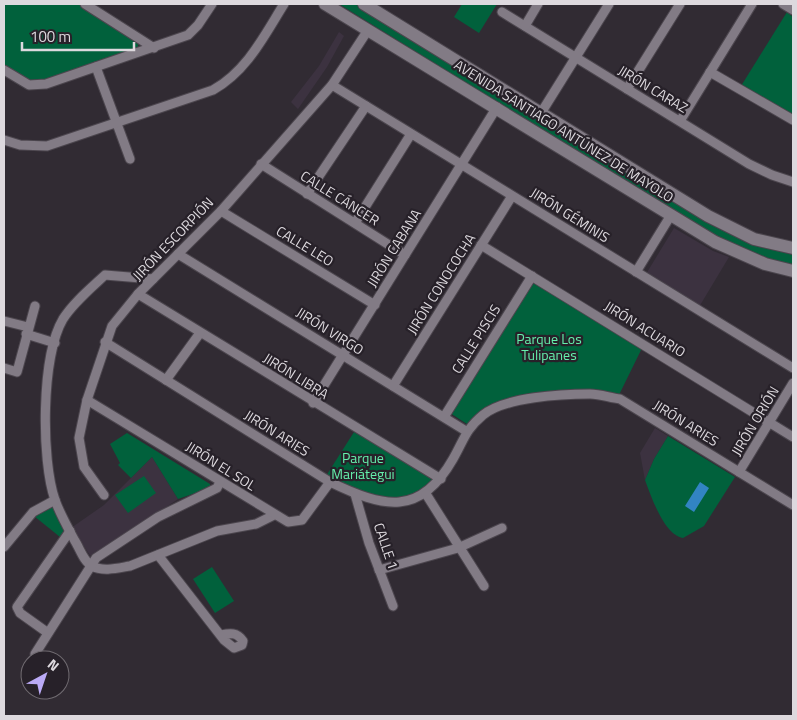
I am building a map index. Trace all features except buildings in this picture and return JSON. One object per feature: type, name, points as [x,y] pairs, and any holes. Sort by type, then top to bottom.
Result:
[{"type":"main road","name":"AVENIDA SANTIAGO ANTÚNEZ DE MAYOLO","points":[[325,4],[497,107],[715,242],[765,264],[793,271]]},
{"type":"main road","name":"AVENIDA SANTIAGO ANTÚNEZ DE MAYOLO","points":[[364,4],[732,229],[754,239],[793,248]]},
{"type":"main road","points":[[579,158],[589,143]]},
{"type":"street","points":[[85,4],[154,48]]},
{"type":"street","points":[[4,140],[26,146],[47,146],[203,95],[223,85],[243,67],[284,4]]},
{"type":"street","points":[[525,26],[538,4]]},
{"type":"street","points":[[541,113],[610,4]]},
{"type":"street","points":[[627,89],[680,4]]},
{"type":"street","points":[[680,121],[752,4]]},
{"type":"street","points":[[783,4],[793,10]]},
{"type":"street","points":[[4,70],[21,81],[37,86],[188,35],[208,5]]},
{"type":"street","name":"JIRÓN CARAZ","points":[[502,12],[758,168],[793,182]]},
{"type":"street","name":"JIRÓN ESCORPIÓN","points":[[104,495],[84,467],[80,452],[79,431],[105,342],[112,326],[138,294],[221,210],[332,85],[368,30]]},
{"type":"street","points":[[96,67],[130,159]]},
{"type":"street","points":[[710,72],[793,120]]},
{"type":"street","name":"JIRÓN GÉMINIS","points":[[332,85],[793,368]]},
{"type":"street","points":[[308,194],[366,106]]},
{"type":"street","name":"JIRÓN CABANA","points":[[314,403],[497,107]]},
{"type":"street","points":[[355,224],[411,134]]},
{"type":"street","name":"CALLE CÁNCER","points":[[261,164],[405,255]]},
{"type":"street","name":"JIRÓN CONOCOCHA","points":[[393,386],[512,196]]},
{"type":"street","name":"CALLE LEO","points":[[221,210],[375,305]]},
{"type":"street","points":[[636,272],[671,215]]},
{"type":"street","name":"JIRÓN ACUARIO","points":[[482,245],[793,437]]},
{"type":"street","name":"JIRÓN VIRGO","points":[[178,254],[466,431]]},
{"type":"street","points":[[91,566],[70,531],[55,500],[48,467],[46,435],[48,379],[55,343],[63,319],[105,275],[153,279]]},
{"type":"street","name":"CALLE PISCIS","points":[[444,417],[532,276]]},
{"type":"street","name":"JIRÓN LIBRA","points":[[138,294],[441,479]]},
{"type":"street","points":[[4,368],[17,372],[35,306]]},
{"type":"street","points":[[4,321],[55,343]]},
{"type":"street","points":[[166,380],[200,333]]},
{"type":"street","name":"JIRÓN ARIES","points":[[105,342],[330,482],[355,494],[377,500],[401,502],[426,494],[441,479],[466,431],[484,414],[506,405],[544,397],[603,395],[620,399],[793,505]]},
{"type":"street","name":"JIRÓN ORIÓN","points":[[740,472],[793,383]]},
{"type":"street","name":"JIRÓN EL SOL","points":[[87,400],[288,522],[300,521],[330,482]]},
{"type":"street","points":[[37,650],[96,558],[158,517],[217,488],[220,482]]},
{"type":"street","name":"CALLE 1","points":[[355,494],[367,537],[393,606]]},
{"type":"street","points":[[426,494],[458,548],[484,586]]},
{"type":"street","points":[[4,547],[33,512],[55,500]]},
{"type":"street","points":[[91,566],[117,568],[158,555],[217,531],[256,524],[274,515]]},
{"type":"street","points":[[379,570],[458,548],[502,528]]},
{"type":"street","points":[[48,633],[20,613],[17,607],[70,531]]},
{"type":"street","points":[[158,555],[221,635]]},
{"type":"shaded area","points":[[339,32],[344,36],[327,67],[298,109],[291,102],[319,66]]},
{"type":"shaded area","points":[[674,228],[713,251],[729,257],[699,307],[646,274]]},
{"type":"shaded area","points":[[655,428],[668,436],[654,459],[645,480],[640,453]]},
{"type":"shaded area","points":[[152,457],[178,499],[92,558],[71,528],[104,505]]},
{"type":"green space","points":[[4,4],[79,4],[138,42],[138,48],[40,82],[27,81],[4,66]]},
{"type":"green space","points":[[339,4],[355,4],[713,226],[753,244],[793,255],[793,264],[777,262],[714,237]]},
{"type":"green space","points":[[462,4],[497,4],[479,33],[454,17]]},
{"type":"green space","points":[[787,12],[793,17],[793,116],[741,86]]},
{"type":"green space","name":"Parque Los Tulipanes","points":[[532,281],[643,346],[619,395],[553,395],[481,414],[467,424],[450,413]]},
{"type":"green space","name":"Parque Mariátegui","points":[[354,432],[436,480],[422,491],[404,497],[392,498],[358,491],[326,476]]},
{"type":"green space","points":[[127,433],[210,484],[210,488],[178,499],[152,457],[131,478],[118,465],[120,463],[110,444]]},
{"type":"green space","points":[[668,436],[735,477],[704,526],[683,538],[676,535],[664,523],[645,480],[654,459]]},
{"type":"green space","points":[[144,476],[156,493],[128,513],[115,495]]},
{"type":"green space","points":[[53,504],[67,529],[60,537],[34,516]]},
{"type":"green space","points":[[212,567],[234,601],[215,613],[193,579]]},
{"type":"water","points":[[700,482],[709,488],[694,512],[685,506]]}]
